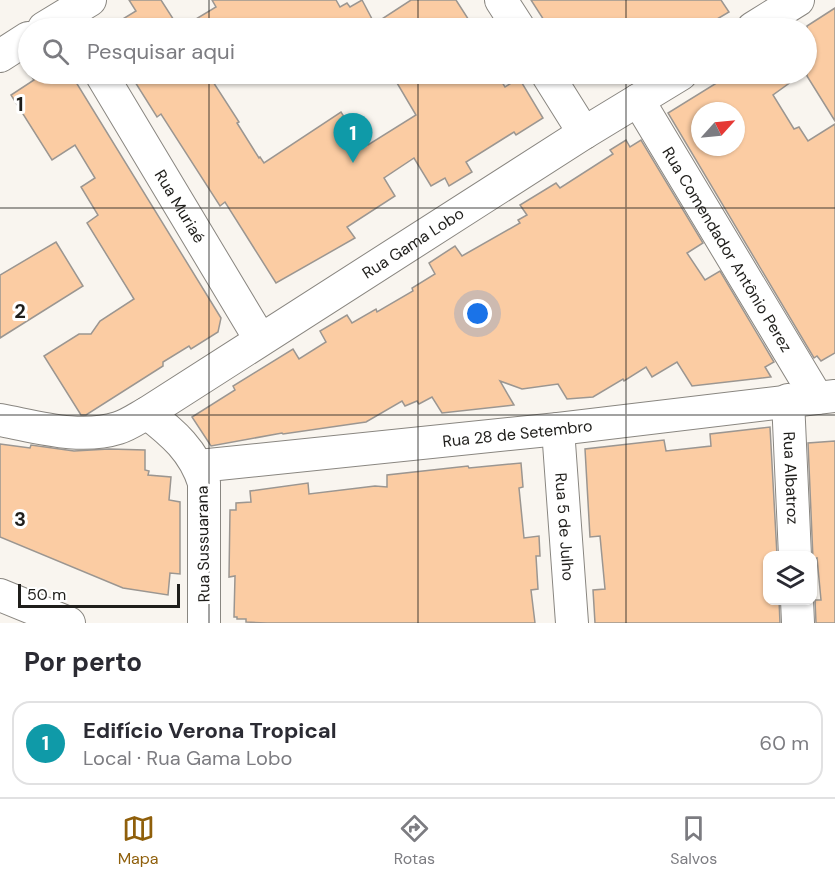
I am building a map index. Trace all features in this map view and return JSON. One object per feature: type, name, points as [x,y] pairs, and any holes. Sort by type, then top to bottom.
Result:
[{"type":"street","points":[[501,0],[513,18]]},
{"type":"street","points":[[769,18],[798,0]]},
{"type":"street","points":[[0,56],[18,44]]},
{"type":"street","name":"Rua Muriaé","points":[[107,84],[260,339]]},
{"type":"street","points":[[553,84],[584,133]]},
{"type":"street","name":"Rua Gama Lobo","points":[[0,420],[65,432],[97,433],[120,428],[664,84]]},
{"type":"street","name":"Rua Comendador Antônio Perez","points":[[638,100],[813,398]]},
{"type":"street","name":"Rua 28 de Setembro","points":[[199,466],[558,429],[813,398]]},
{"type":"street","name":"Rua Albatroz","points":[[795,551],[813,398]]},
{"type":"street","points":[[147,413],[174,434],[199,466]]},
{"type":"street","name":"Rua 5 de Julho","points":[[558,429],[572,623]]},
{"type":"street","name":"Rua Sussuarana","points":[[199,466],[204,483],[204,623]]},
{"type":"street","points":[[0,595],[69,623]]},
{"type":"street","points":[[797,605],[798,623]]},
{"type":"building","points":[[129,0],[161,0],[173,18],[124,18],[136,11]]},
{"type":"building","points":[[212,0],[336,0],[340,7],[347,3],[350,7],[362,0],[371,18],[198,18],[216,7]]},
{"type":"building","points":[[411,0],[456,0],[468,18],[383,18]]},
{"type":"building","points":[[531,0],[721,0],[729,12],[719,18],[543,18]]},
{"type":"building","points":[[835,8],[835,121],[812,84],[817,84],[817,20]]},
{"type":"building","points":[[28,84],[77,84],[221,318],[218,332],[191,349],[189,346],[163,362],[163,366],[86,415],[81,415],[44,356],[79,334],[91,334],[100,321],[134,299],[87,223],[98,215],[81,187],[95,178],[75,145],[52,160],[11,95]]},
{"type":"building","points":[[136,84],[214,84],[264,163],[341,112],[353,131],[357,128],[368,145],[416,115],[398,84],[503,84],[505,87],[510,84],[523,84],[543,118],[516,135],[514,132],[466,162],[472,172],[449,186],[445,178],[431,186],[414,158],[384,178],[395,196],[347,227],[355,238],[276,283],[225,202],[220,206],[161,114],[157,117]]},
{"type":"building","points":[[715,84],[788,84],[773,95],[794,129],[799,127],[808,141],[835,124],[835,353],[821,361],[817,356],[814,358],[694,156],[745,156],[745,102],[691,102],[691,152],[668,113]]},
{"type":"building","points":[[626,140],[630,147],[641,140],[703,243],[687,253],[705,280],[720,271],[774,362],[765,367],[771,377],[692,386],[677,362],[652,377],[646,367],[593,397],[567,399],[558,384],[522,389],[500,381],[514,405],[442,413],[432,397],[419,404],[417,401],[405,406],[402,401],[366,422],[282,433],[211,446],[192,417],[235,390],[233,386],[293,349],[299,359],[326,342],[320,331],[347,315],[352,323],[376,309],[377,312],[413,291],[412,288],[435,274],[429,263],[455,246],[462,256],[520,223],[518,220],[527,215],[520,205],[556,183],[560,188],[613,154],[610,150]]},
{"type":"building","points":[[56,242],[83,286],[0,338],[0,275]]},
{"type":"building","points":[[770,427],[777,551],[763,551],[763,605],[779,605],[780,623],[595,623],[593,590],[605,589],[600,536],[590,537],[585,449],[664,440],[666,451],[711,446],[710,434]]},
{"type":"building","points":[[835,441],[835,623],[816,623],[815,605],[817,600],[821,600],[817,551],[813,551],[808,443]]},
{"type":"building","points":[[0,444],[30,448],[31,445],[74,451],[145,450],[145,470],[149,471],[148,475],[171,477],[169,500],[180,502],[180,574],[170,573],[168,595],[123,588],[0,537]]},
{"type":"building","points":[[521,463],[523,487],[519,488],[524,538],[539,536],[540,556],[536,556],[538,589],[531,590],[535,623],[267,623],[246,622],[246,619],[234,617],[235,576],[229,577],[230,510],[236,510],[236,503],[251,502],[250,491],[308,483],[309,494],[375,486],[387,487],[387,475]]},
{"type":"place","name":"Edifício Verona Tropical","points":[[353,163]]}]
